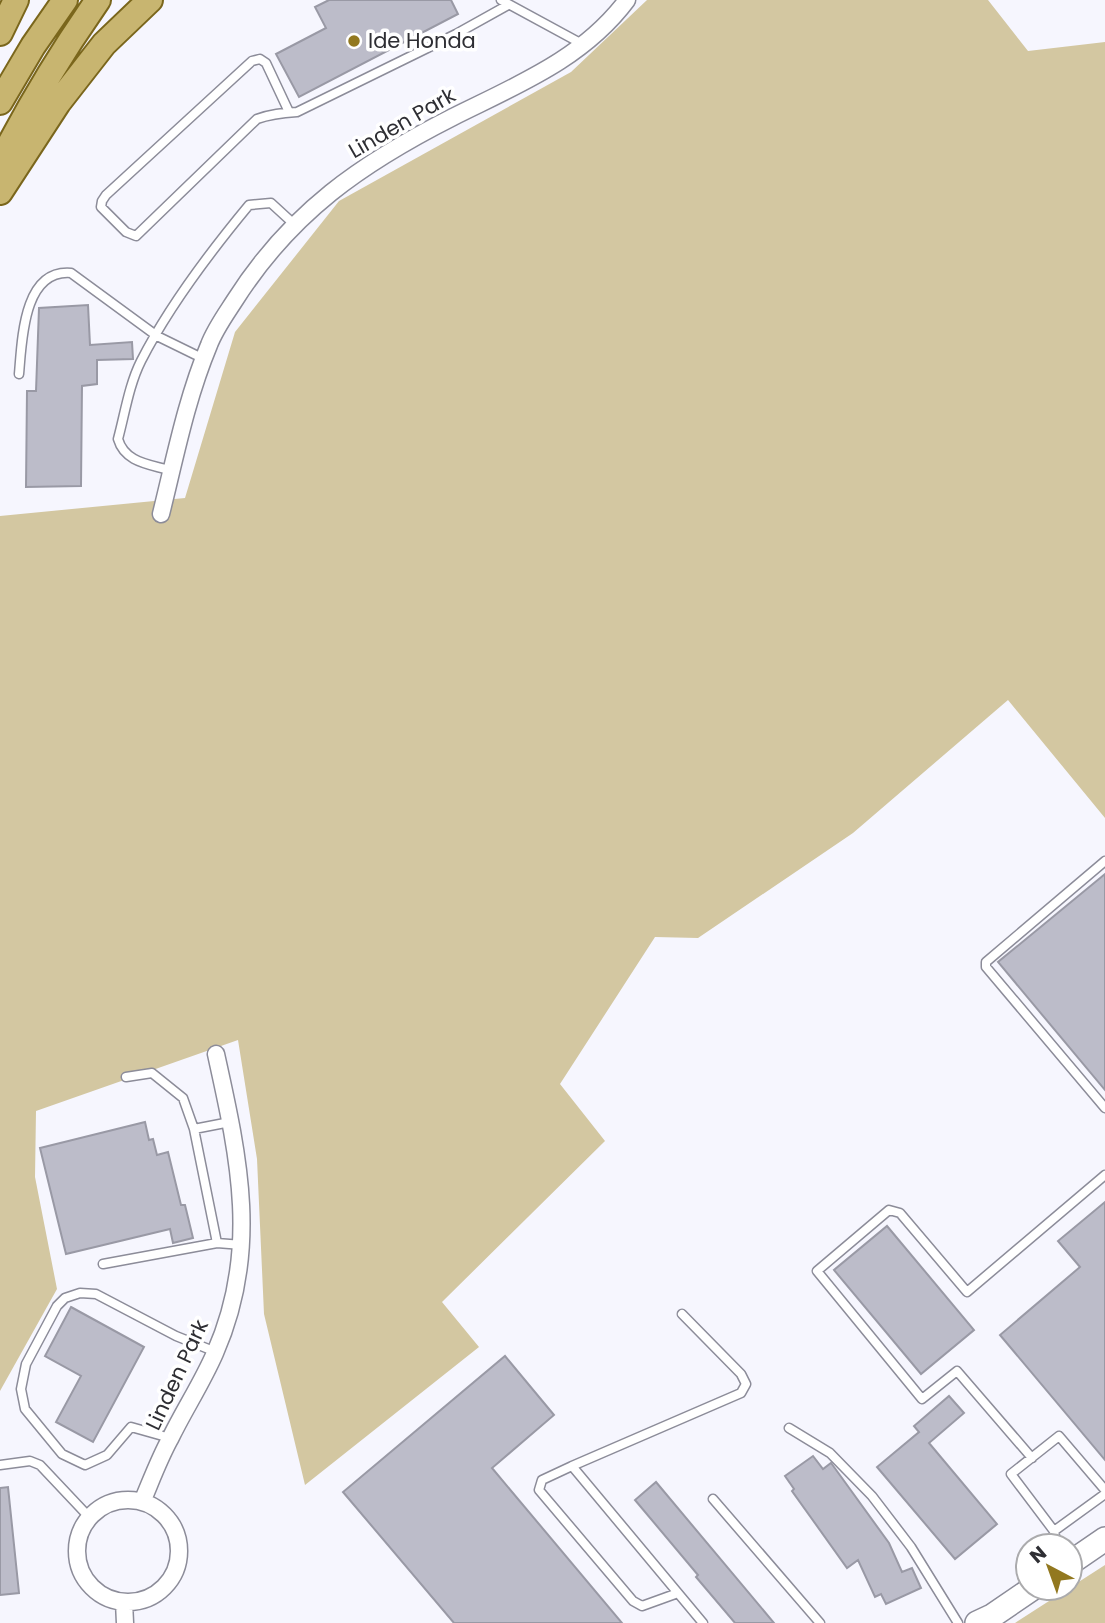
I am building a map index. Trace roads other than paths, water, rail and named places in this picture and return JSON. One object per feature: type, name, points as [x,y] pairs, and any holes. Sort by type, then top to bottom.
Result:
[{"type":"main road","points":[[0,33],[16,0]]},
{"type":"main road","points":[[0,102],[65,0]]},
{"type":"main road","points":[[0,163],[29,106],[98,0]]},
{"type":"main road","points":[[0,192],[58,103],[104,44],[150,0]]},
{"type":"main road","points":[[1084,1553],[1105,1539]]},
{"type":"main road","points":[[977,1623],[1014,1601]]},
{"type":"street","name":"Linden Park","points":[[161,514],[189,402],[209,343],[244,286],[273,248],[336,188],[373,161],[408,140],[556,65],[584,45],[616,16],[627,0]]},
{"type":"street","name":"Linden Park","points":[[142,1503],[170,1438],[216,1352],[232,1303],[242,1245],[238,1161],[216,1054]]},
{"type":"street","points":[[130,1500],[142,1503],[162,1513],[173,1527],[178,1542],[179,1559],[174,1574],[164,1588],[151,1597],[136,1602],[103,1597],[90,1587],[81,1573],[76,1556],[78,1539],[97,1510],[113,1502],[130,1500]]},
{"type":"street","points":[[124,1602],[125,1623]]},
{"type":"lane","points":[[289,112],[265,63],[260,59],[252,61],[106,195],[101,207],[126,232],[136,236],[257,119],[275,113],[297,112],[456,34],[505,2],[584,45]]},
{"type":"lane","points":[[172,471],[130,458],[121,450],[118,439],[141,362],[188,284],[249,205],[271,203],[295,225]]},
{"type":"lane","points":[[19,374],[23,323],[34,294],[49,277],[62,273],[71,274],[157,336],[204,359]]},
{"type":"lane","points":[[1105,861],[986,962],[986,967],[1105,1108]]},
{"type":"lane","points":[[126,1077],[152,1073],[183,1098],[194,1129],[217,1243]]},
{"type":"lane","points":[[194,1129],[231,1122]]},
{"type":"lane","points":[[1032,1458],[957,1371],[922,1399],[817,1271],[889,1210],[900,1213],[967,1292],[1105,1175]]},
{"type":"lane","points":[[103,1264],[217,1243],[242,1245]]},
{"type":"lane","points":[[170,1438],[131,1427],[107,1455],[85,1465],[62,1454],[25,1409],[21,1389],[26,1364],[57,1306],[65,1298],[80,1293],[96,1294],[176,1336],[216,1352]]},
{"type":"lane","points":[[678,1593],[642,1606],[633,1601],[539,1490],[542,1480],[741,1393],[746,1384],[741,1374],[682,1314]]},
{"type":"lane","points":[[789,1428],[830,1453],[872,1496],[911,1547],[958,1623]]},
{"type":"lane","points":[[1059,1436],[1105,1492],[1054,1531],[1011,1474],[1032,1458],[1059,1436]]},
{"type":"lane","points":[[0,1465],[30,1461],[40,1465],[90,1518]]},
{"type":"lane","points":[[572,1466],[703,1623]]},
{"type":"lane","points":[[713,1499],[820,1623]]},
{"type":"place","name":"Ide Honda","points":[[354,41]]}]
